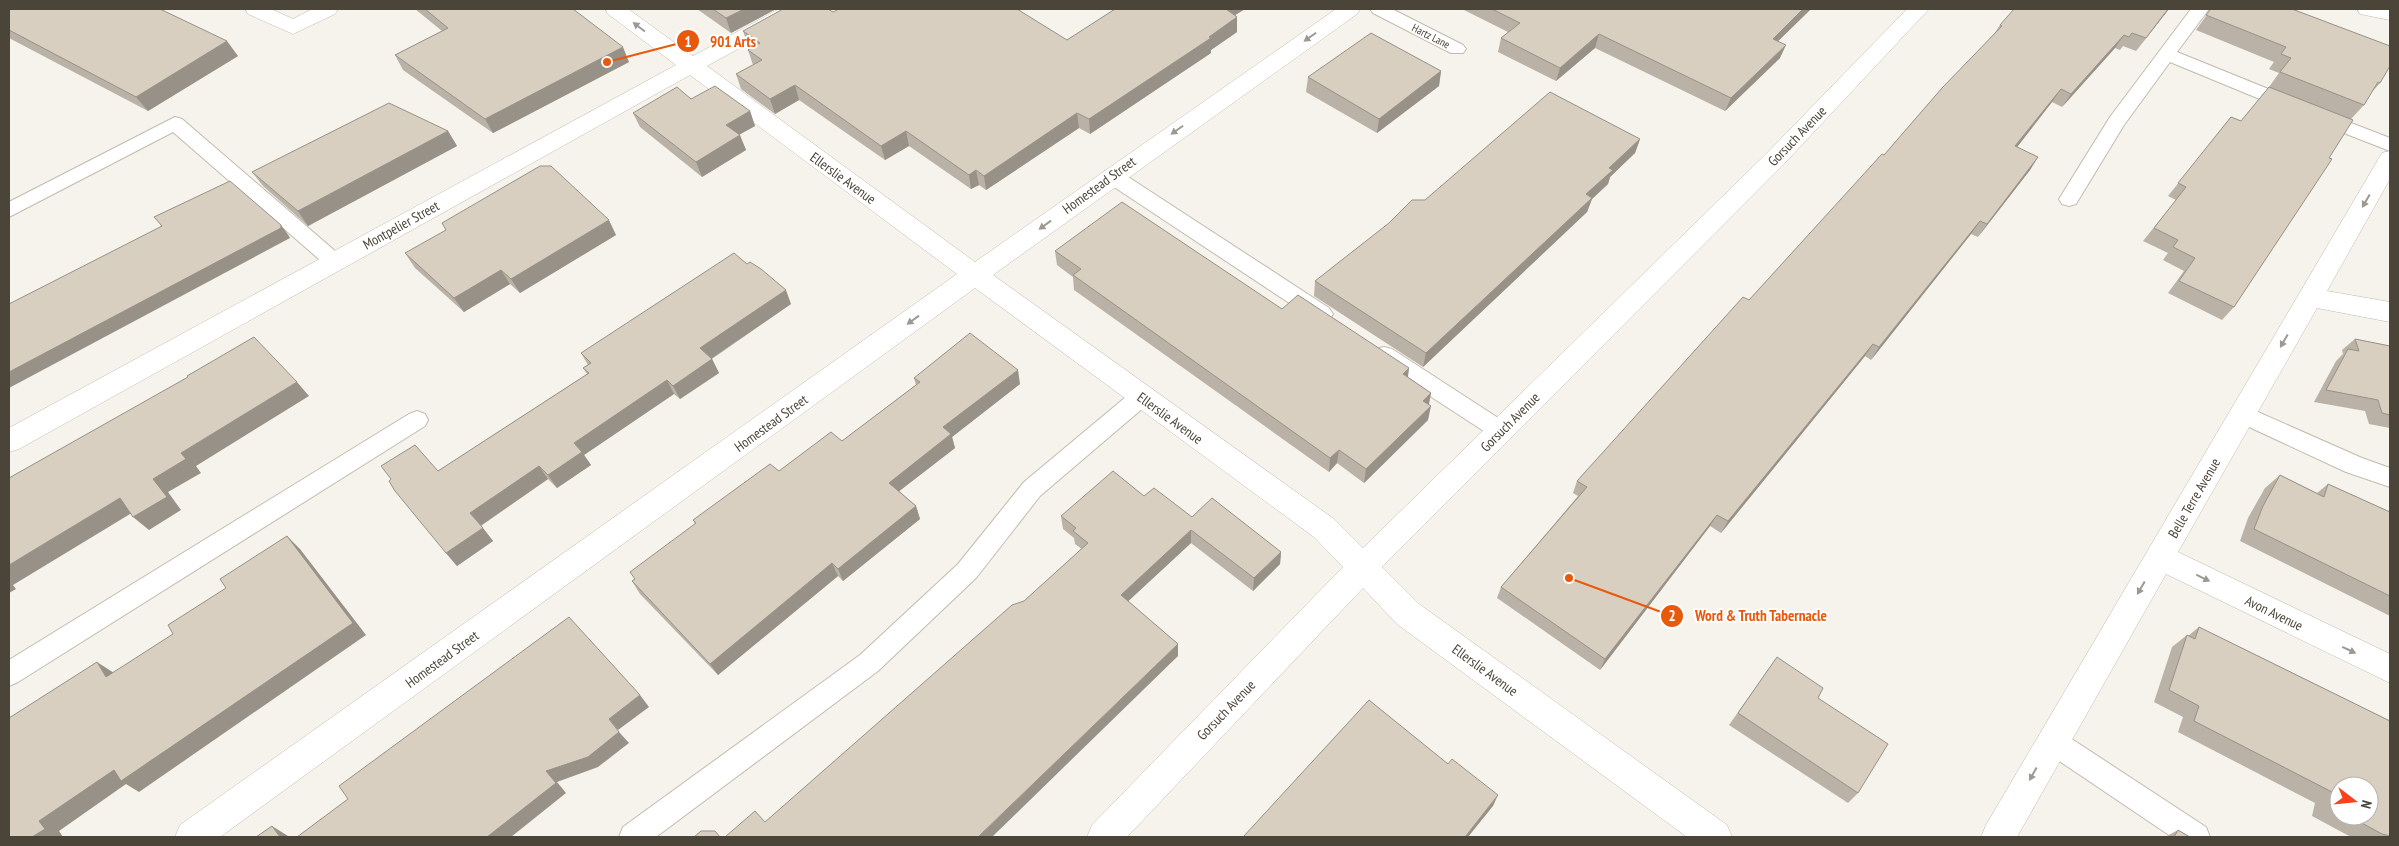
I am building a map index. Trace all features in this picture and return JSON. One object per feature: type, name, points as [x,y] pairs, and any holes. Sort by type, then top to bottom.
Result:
[{"type":"street","points":[[255,9],[293,27],[328,9]]},
{"type":"street","name":"Ellerslie Avenue","points":[[615,9],[1141,397],[1324,528],[1408,614],[1715,837]]},
{"type":"street","name":"Montpelier Street","points":[[9,441],[794,9]]},
{"type":"street","name":"Homestead Street","points":[[192,837],[976,276],[1112,176],[1350,9]]},
{"type":"street","name":"Gorsuch Avenue","points":[[1104,837],[1362,568],[1775,158],[1918,9]]},
{"type":"street","points":[[2367,9],[2390,14]]},
{"type":"street","name":"Belle Terre Avenue","points":[[1998,837],[2389,161]]},
{"type":"street","points":[[2309,297],[2390,312]]},
{"type":"street","name":"Avon Avenue","points":[[2159,557],[2390,669]]},
{"type":"lane","name":"Hartz Lane","points":[[1379,9],[1457,49]]},
{"type":"lane","points":[[2069,199],[2118,121],[2200,9]]},
{"type":"lane","points":[[2166,54],[2389,161]]},
{"type":"lane","points":[[9,210],[175,123],[335,262]]},
{"type":"lane","points":[[1112,176],[1335,323]]},
{"type":"lane","points":[[1368,344],[1501,431]]},
{"type":"lane","points":[[632,837],[869,663],[967,571],[1032,490],[1141,397]]},
{"type":"lane","points":[[2242,414],[2354,465],[2390,478]]},
{"type":"lane","points":[[9,674],[417,420]]},
{"type":"lane","points":[[2052,741],[2196,837]]},
{"type":"building","points":[[9,9],[160,9],[227,41],[136,97],[9,30]]},
{"type":"building","points":[[425,9],[573,9],[623,47],[485,119],[395,55],[448,28]]},
{"type":"building","points":[[713,9],[744,9],[726,18]]},
{"type":"building","points":[[783,9],[828,9],[833,12],[839,9],[1017,9],[1067,40],[1115,9],[1226,9],[1237,17],[1209,37],[1211,38],[1089,119],[1077,113],[984,176],[976,170],[969,175],[906,131],[881,146],[795,85],[770,99],[736,74],[762,60],[748,50],[760,43],[743,31]]},
{"type":"building","points":[[1492,9],[1803,9],[1773,39],[1786,45],[1731,98],[1599,34],[1560,68],[1501,38],[1520,23]]},
{"type":"building","points":[[2014,9],[2168,9],[2146,38],[2132,33],[2129,37],[2124,35],[2071,94],[2061,89],[2015,146],[2038,157],[1987,224],[1980,221],[1879,347],[1873,344],[1728,521],[1717,515],[1605,659],[1501,587],[1587,487],[1577,481],[1743,297],[1749,300],[1882,154],[1884,155],[1942,88],[2002,26],[2000,25]]},
{"type":"building","points":[[2211,9],[2292,9],[2390,46],[2390,66],[2364,105],[2280,72],[2291,58],[2281,54],[2286,47],[2206,15]]},
{"type":"building","points":[[1371,33],[1441,71],[1379,119],[1308,77]]},
{"type":"building","points":[[715,86],[750,111],[726,125],[740,135],[696,162],[633,113],[677,87],[691,99]]},
{"type":"building","points":[[2269,87],[2353,120],[2329,158],[2332,159],[2234,307],[2179,281],[2195,258],[2173,247],[2178,240],[2154,228],[2186,187],[2178,183],[2231,117],[2241,121]]},
{"type":"building","points":[[1550,92],[1640,139],[1609,168],[1613,170],[1586,194],[1592,198],[1426,353],[1315,281],[1389,223],[1412,200],[1425,200]]},
{"type":"building","points":[[389,103],[448,131],[298,211],[252,172]]},
{"type":"building","points":[[540,166],[551,166],[609,220],[511,279],[501,270],[454,298],[405,253],[446,230],[442,223]]},
{"type":"building","points":[[230,181],[281,225],[281,228],[9,372],[9,304],[162,226],[154,217]]},
{"type":"building","points":[[1122,202],[1282,309],[1298,295],[1409,368],[1403,374],[1431,393],[1423,401],[1431,406],[1366,469],[1339,450],[1330,458],[1073,275],[1081,269],[1055,251]]},
{"type":"building","points":[[734,253],[747,264],[750,262],[761,269],[786,290],[700,348],[712,359],[673,386],[667,380],[574,443],[582,452],[548,475],[539,466],[470,513],[483,528],[446,553],[395,491],[389,481],[391,479],[381,466],[415,445],[438,471],[589,373],[583,368],[591,363],[581,353]]},
{"type":"building","points":[[970,333],[1018,370],[943,427],[951,434],[889,483],[916,506],[838,569],[832,563],[710,664],[632,581],[635,579],[630,572],[696,523],[693,520],[770,464],[779,471],[831,432],[842,441],[920,382],[914,378]]},
{"type":"building","points":[[254,337],[297,382],[181,453],[186,459],[153,479],[167,497],[133,517],[120,498],[9,565],[9,478],[188,377]]},
{"type":"building","points":[[2355,339],[2390,346],[2390,415],[2382,413],[2378,400],[2326,390],[2348,349],[2359,351]]},
{"type":"building","points":[[1113,471],[1144,496],[1154,488],[1192,517],[1212,498],[1281,552],[1254,578],[1191,530],[1121,595],[1178,644],[978,837],[725,837],[755,811],[765,822],[1012,605],[1024,601],[1088,543],[1073,531],[1076,528],[1061,516]]},
{"type":"building","points":[[2280,475],[2324,497],[2328,484],[2390,512],[2390,596],[2254,529],[2263,506]]},
{"type":"building","points":[[287,536],[353,623],[121,781],[114,770],[39,821],[45,829],[32,837],[9,837],[9,718],[97,662],[106,677],[173,634],[168,625],[226,588],[220,579]]},
{"type":"building","points":[[569,617],[640,695],[609,719],[619,732],[588,757],[546,771],[556,783],[487,837],[297,837],[348,799],[339,786]]},
{"type":"building","points":[[2199,627],[2390,721],[2390,836],[2367,826],[2379,826],[2379,776],[2329,776],[2329,790],[2194,721],[2199,706],[2169,690],[2187,635],[2195,639]]},
{"type":"building","points":[[1777,657],[1823,688],[1818,698],[1888,744],[1858,793],[1738,713]]},
{"type":"building","points":[[1369,700],[1448,764],[1452,759],[1498,795],[1465,837],[1243,837]]},
{"type":"building","points":[[272,826],[280,837],[256,837]]},
{"type":"building","points":[[2178,830],[2190,837],[2174,837]]},
{"type":"building","points":[[701,831],[715,831],[720,837],[694,837]]},
{"type":"place","name":"901 Arts","points":[[607,62]]},
{"type":"place","name":"Word & Truth Tabernacle","points":[[1569,578]]}]
